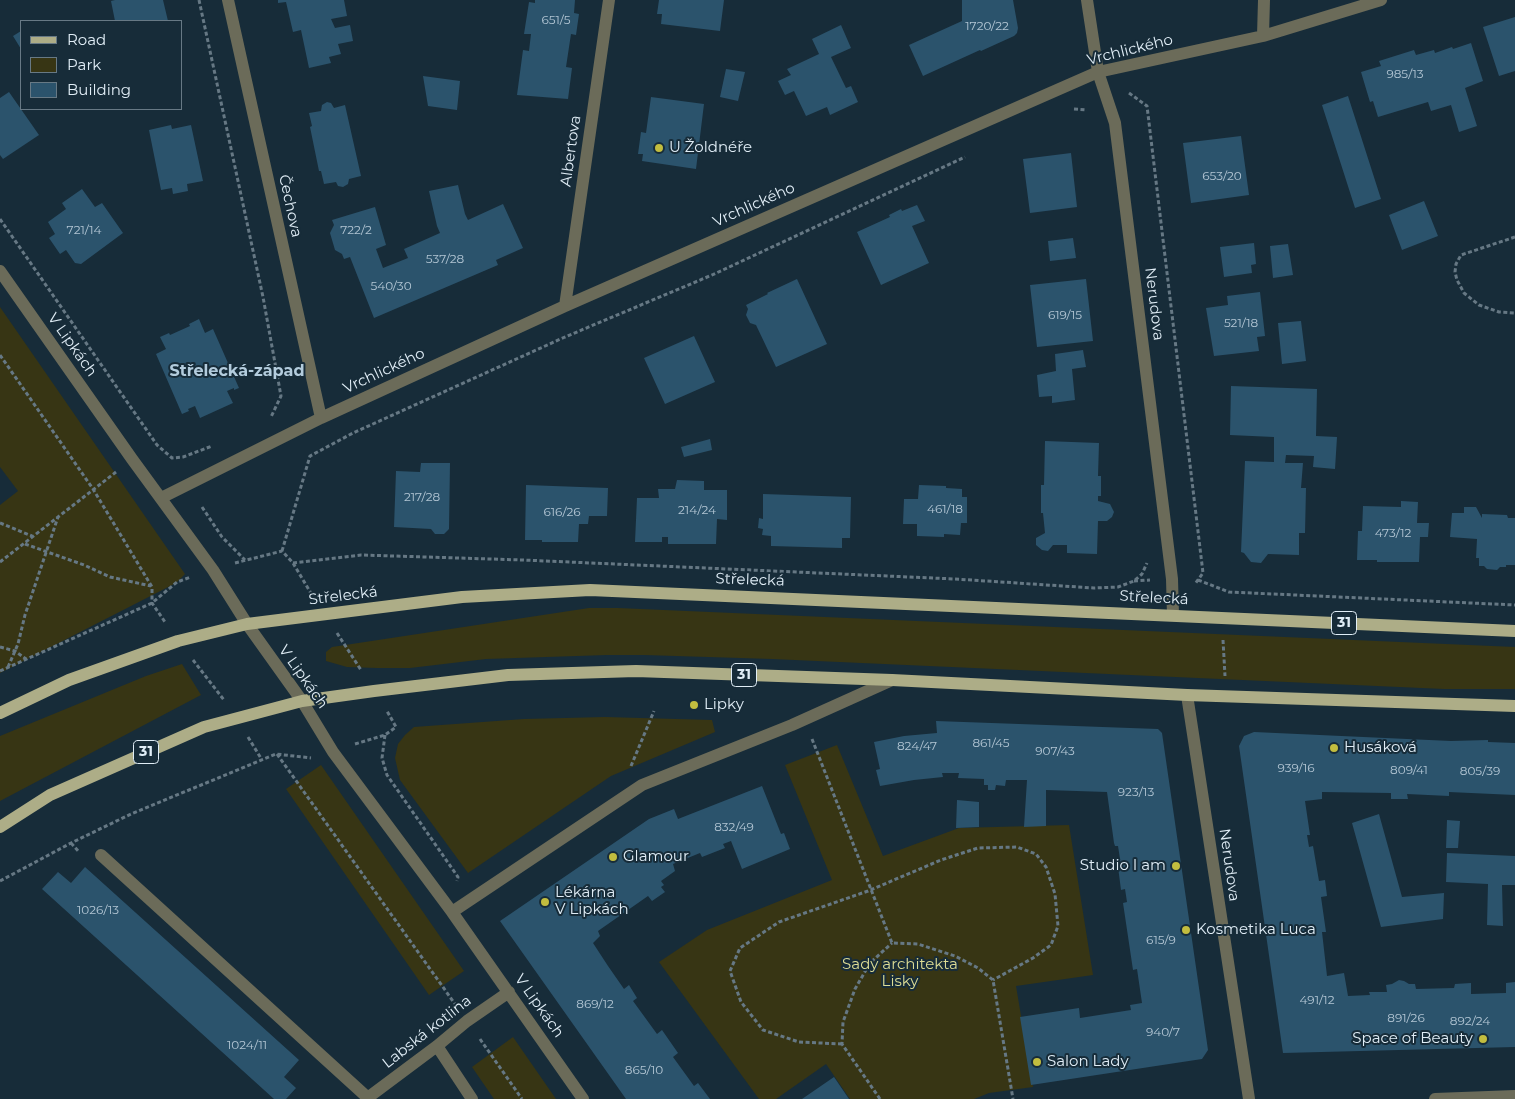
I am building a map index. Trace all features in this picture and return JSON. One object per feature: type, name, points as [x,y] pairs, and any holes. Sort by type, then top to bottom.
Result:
[{"type":"main road","name":"Střelecká","points":[[0,713],[70,680],[178,641],[247,624],[462,598],[590,590],[1515,631]]},
{"type":"main road","name":"31","points":[[0,827],[50,795],[204,727],[302,702],[374,691],[518,675],[636,671],[892,680],[1226,697],[1515,706]]},
{"type":"street","name":"Čechova","points":[[228,0],[321,418]]},
{"type":"street","name":"Albertova","points":[[565,306],[609,0]]},
{"type":"street","name":"Nerudova","points":[[1087,0],[1098,72],[1115,123],[1172,580],[1173,615]]},
{"type":"street","points":[[1263,36],[1264,0]]},
{"type":"street","name":"Vrchlického","points":[[161,498],[321,418],[565,306],[1098,72],[1263,36],[1381,0]]},
{"type":"street","name":"V Lipkách","points":[[0,272],[213,570],[247,624],[302,702],[333,752],[452,912],[583,1099]]},
{"type":"street","points":[[452,912],[642,784],[792,725],[892,680]]},
{"type":"street","name":"Nerudova","points":[[1187,695],[1249,1099]]},
{"type":"street","points":[[100,854],[367,1098]]},
{"type":"street","name":"Labská kotlina","points":[[367,1098],[467,1021],[509,992]]},
{"type":"street","points":[[436,1046],[472,1099]]},
{"type":"street","points":[[1435,1099],[1515,1096]]},
{"type":"path","points":[[199,0],[263,297],[281,396],[270,420]]},
{"type":"path","points":[[1098,72],[1147,106],[1203,573],[1173,615]]},
{"type":"path","points":[[1069,110],[1076,108],[1088,110]]},
{"type":"path","points":[[282,551],[310,456],[362,429],[564,337],[712,275],[971,154]]},
{"type":"path","points":[[0,219],[157,445],[172,458],[174,466]]},
{"type":"path","points":[[1515,237],[1461,255],[1456,264],[1455,272],[1464,293],[1479,304],[1499,312],[1515,313]]},
{"type":"path","points":[[0,355],[93,489],[152,586],[152,604],[160,615]]},
{"type":"path","points":[[172,458],[182,457],[218,443]]},
{"type":"path","points":[[0,562],[132,459]]},
{"type":"path","points":[[202,507],[222,537],[245,560]]},
{"type":"path","points":[[7,667],[15,652],[58,516]]},
{"type":"path","points":[[0,523],[32,536]]},
{"type":"path","points":[[24,543],[84,565],[110,577],[152,586]]},
{"type":"path","points":[[233,564],[282,551]]},
{"type":"path","points":[[282,551],[308,588]]},
{"type":"path","points":[[292,563],[370,555],[955,579],[1094,588],[1118,587],[1134,581],[1198,580],[1229,592],[1515,605]]},
{"type":"path","points":[[0,671],[152,604],[177,582]]},
{"type":"path","points":[[1220,589],[1226,697]]},
{"type":"path","points":[[345,645],[359,668]]},
{"type":"path","points":[[0,647],[15,652],[26,659]]},
{"type":"path","points":[[195,663],[213,687]]},
{"type":"path","points":[[357,744],[386,735],[396,726],[384,707]]},
{"type":"path","points":[[628,774],[654,711]]},
{"type":"path","points":[[806,734],[813,740],[892,943]]},
{"type":"path","points":[[386,735],[382,758],[387,775],[458,877]]},
{"type":"path","points":[[252,744],[262,760]]},
{"type":"path","points":[[276,754],[457,1007]]},
{"type":"path","points":[[0,881],[70,843],[131,814],[276,754],[312,758]]},
{"type":"path","points":[[842,1044],[799,1042],[763,1030],[741,1002],[730,971],[740,948],[779,922],[871,890],[941,860],[978,848],[1017,847],[1036,854],[1046,867],[1055,894],[1058,926],[1051,945],[1033,958],[993,980]]},
{"type":"path","points":[[880,1099],[842,1044],[843,1022],[855,989],[870,963],[892,943],[918,944],[955,956],[978,968],[993,980],[1013,1099]]},
{"type":"path","points":[[478,1036],[522,1099]]},
{"type":"green space","points":[[0,307],[185,574],[176,583],[0,673],[0,505],[18,491],[0,467]]},
{"type":"green space","points":[[589,608],[1515,647],[1515,689],[1444,689],[644,655],[486,659],[410,668],[347,667],[326,661],[326,652],[332,647]]},
{"type":"green space","points":[[182,664],[201,695],[0,801],[0,736],[146,676]]},
{"type":"green space","points":[[605,717],[712,720],[715,732],[611,776],[468,873],[400,780],[395,758],[398,744],[414,727],[524,719]]},
{"type":"green space","name":"Sady architekta Lisky","points":[[837,745],[883,856],[959,828],[1069,825],[1093,975],[1016,986],[1033,1087],[989,1093],[974,1099],[850,1099],[826,1064],[776,1099],[759,1099],[659,962],[707,930],[832,880],[785,765]]},
{"type":"green space","points":[[321,765],[464,971],[429,995],[286,789]]},
{"type":"green space","points":[[513,1037],[556,1099],[494,1099],[472,1067]]},
{"type":"building","points":[[163,0],[168,20],[115,20],[111,1]]},
{"type":"building","points":[[278,0],[344,0],[347,16],[331,19],[335,28],[350,25],[353,41],[338,44],[341,54],[329,57],[331,63],[309,68],[301,30],[293,32],[286,2],[278,3]]},
{"type":"building","points":[[535,0],[575,0],[574,13],[579,14],[576,35],[571,34],[566,67],[572,68],[568,99],[517,95],[523,50],[529,51],[531,34],[524,34],[529,2],[535,3]]},
{"type":"building","points":[[659,0],[724,0],[720,31],[661,24],[662,14],[657,14]]},
{"type":"building","points":[[962,0],[1013,0],[1018,28],[1017,33],[923,76],[909,45],[962,21]]},
{"type":"building","points":[[1515,17],[1515,71],[1499,76],[1483,27]]},
{"type":"building","points":[[841,25],[851,48],[831,57],[846,88],[851,86],[858,102],[830,115],[827,107],[806,116],[794,91],[785,95],[778,81],[791,75],[787,69],[819,54],[812,39]]},
{"type":"building","points":[[20,32],[20,47],[13,36]]},
{"type":"building","points":[[1471,43],[1483,81],[1465,88],[1477,126],[1459,132],[1451,105],[1431,111],[1428,102],[1378,117],[1373,101],[1370,102],[1361,72],[1381,66],[1379,61],[1414,50],[1416,55],[1434,50],[1435,53]]},
{"type":"building","points":[[726,69],[745,72],[738,101],[720,97]]},
{"type":"building","points":[[423,76],[460,81],[457,110],[428,106]]},
{"type":"building","points":[[9,92],[39,135],[3,159],[0,155],[0,98]]},
{"type":"building","points":[[1348,96],[1381,199],[1355,208],[1322,105]]},
{"type":"building","points":[[651,97],[704,104],[696,169],[642,161],[643,154],[638,154],[641,132],[646,133]]},
{"type":"building","points":[[327,102],[331,103],[334,108],[345,105],[361,176],[349,179],[348,184],[343,187],[338,186],[336,182],[324,184],[321,171],[319,171],[310,127],[312,126],[309,113],[321,111],[322,105]]},
{"type":"building","points":[[171,125],[172,129],[191,125],[203,181],[187,184],[188,191],[173,194],[172,188],[161,190],[149,130]]},
{"type":"building","points":[[1241,136],[1249,195],[1191,203],[1183,143]]},
{"type":"building","points":[[1071,153],[1077,207],[1030,213],[1023,159]]},
{"type":"building","points":[[458,185],[468,220],[503,204],[523,248],[496,260],[498,265],[374,318],[350,257],[344,259],[342,254],[335,250],[330,233],[334,225],[332,220],[375,207],[386,245],[376,249],[383,268],[408,258],[404,249],[440,233],[429,191]]},
{"type":"building","points":[[82,189],[95,207],[102,203],[123,233],[81,264],[75,263],[66,250],[60,254],[49,238],[55,234],[48,222],[66,209],[62,203]]},
{"type":"building","points":[[1424,201],[1438,236],[1402,250],[1389,215]]},
{"type":"building","points":[[917,205],[925,221],[912,226],[929,263],[881,285],[857,232],[890,217],[889,215],[901,209],[902,211]]},
{"type":"building","points":[[1073,238],[1076,258],[1050,261],[1048,241]]},
{"type":"building","points":[[1254,243],[1256,264],[1251,265],[1252,273],[1224,277],[1220,247]]},
{"type":"building","points":[[1288,244],[1293,275],[1273,278],[1270,246]]},
{"type":"building","points":[[797,279],[827,344],[776,367],[756,325],[750,323],[746,315],[748,309],[746,305]]},
{"type":"building","points":[[1086,279],[1093,341],[1037,347],[1030,285]]},
{"type":"building","points":[[1260,292],[1265,336],[1257,337],[1259,351],[1214,356],[1206,308],[1228,305],[1227,296]]},
{"type":"building","points":[[199,319],[205,333],[213,329],[239,388],[227,391],[233,403],[200,418],[195,406],[182,414],[156,354],[166,349],[160,337],[169,333],[170,335],[190,326],[189,324]]},
{"type":"building","points":[[1301,321],[1306,361],[1282,364],[1278,323]]},
{"type":"building","points":[[694,336],[715,382],[665,404],[644,358]]},
{"type":"building","points":[[1083,350],[1086,367],[1072,369],[1075,400],[1052,403],[1052,396],[1039,397],[1037,375],[1056,371],[1055,354]]},
{"type":"building","points":[[1231,386],[1317,389],[1316,436],[1337,437],[1335,469],[1313,467],[1314,456],[1286,455],[1285,463],[1303,463],[1301,488],[1306,488],[1305,533],[1299,533],[1299,555],[1268,554],[1261,563],[1251,562],[1241,552],[1245,461],[1274,462],[1274,437],[1230,435]]},
{"type":"building","points":[[710,439],[712,450],[684,457],[681,447]]},
{"type":"building","points":[[1045,441],[1099,443],[1098,476],[1101,476],[1101,496],[1098,496],[1098,501],[1110,504],[1114,512],[1107,521],[1098,521],[1097,554],[1067,553],[1067,545],[1053,545],[1048,551],[1042,550],[1036,545],[1036,538],[1045,533],[1043,513],[1041,513],[1041,485],[1044,485]]},
{"type":"building","points":[[421,463],[450,463],[449,529],[444,534],[435,534],[431,529],[394,527],[396,471],[420,472]]},
{"type":"building","points":[[677,480],[704,481],[704,490],[727,490],[727,520],[717,519],[716,544],[668,544],[668,537],[662,537],[662,542],[635,542],[637,498],[659,498],[658,489],[675,489]]},
{"type":"building","points":[[526,485],[608,488],[607,516],[589,516],[588,524],[579,524],[578,542],[525,540]]},
{"type":"building","points":[[919,485],[946,486],[946,488],[962,489],[962,497],[967,497],[967,523],[961,523],[960,535],[944,534],[944,537],[917,536],[917,524],[903,524],[904,499],[918,499]]},
{"type":"building","points":[[763,494],[851,497],[850,538],[842,538],[842,548],[771,546],[771,536],[762,535],[763,529],[758,528],[759,518],[763,519]]},
{"type":"building","points":[[1401,501],[1418,502],[1417,523],[1429,523],[1428,537],[1420,537],[1419,562],[1357,560],[1358,531],[1362,531],[1363,506],[1401,507]]},
{"type":"building","points":[[1464,507],[1476,507],[1482,518],[1482,514],[1507,515],[1508,518],[1515,518],[1515,565],[1506,565],[1506,567],[1500,567],[1497,570],[1479,566],[1479,558],[1476,558],[1477,539],[1450,537],[1452,513],[1464,513]]},
{"type":"building","points":[[936,721],[1158,729],[1162,733],[1208,1050],[1202,1059],[1031,1085],[1020,1017],[1079,1008],[1080,1018],[1131,1010],[1130,1005],[1142,1003],[1137,969],[1133,970],[1123,903],[1127,902],[1125,889],[1121,890],[1117,859],[1120,859],[1118,846],[1115,846],[1114,843],[1107,792],[1046,790],[1046,826],[1024,827],[1027,780],[1006,780],[1005,786],[996,785],[995,790],[988,790],[988,785],[984,785],[984,779],[958,778],[959,773],[942,773],[943,777],[880,786],[876,770],[880,769],[874,742],[904,736],[937,733]]},
{"type":"building","points":[[1254,732],[1451,741],[1488,740],[1488,742],[1515,743],[1515,795],[1449,792],[1449,796],[1407,794],[1408,799],[1391,799],[1391,793],[1322,792],[1322,799],[1305,801],[1310,835],[1307,835],[1309,847],[1313,846],[1319,881],[1325,880],[1327,896],[1321,897],[1326,932],[1322,932],[1327,976],[1344,973],[1348,996],[1370,995],[1369,992],[1387,992],[1386,985],[1399,980],[1415,984],[1416,989],[1454,988],[1455,984],[1471,983],[1471,994],[1506,993],[1506,983],[1515,982],[1515,1047],[1283,1053],[1239,746],[1244,736]]},
{"type":"building","points":[[762,786],[781,834],[784,833],[790,849],[742,869],[731,841],[723,844],[725,848],[702,857],[700,853],[673,864],[675,871],[661,881],[664,885],[661,887],[665,892],[652,901],[648,896],[598,931],[600,936],[593,943],[608,966],[624,989],[629,985],[637,998],[633,1001],[657,1034],[662,1030],[678,1053],[673,1057],[694,1086],[698,1083],[710,1099],[626,1099],[500,921],[649,819],[674,809],[678,819]]},
{"type":"building","points":[[957,800],[979,802],[979,827],[956,828]]},
{"type":"building","points":[[1379,814],[1402,897],[1444,893],[1443,919],[1381,927],[1352,823]]},
{"type":"building","points":[[1447,820],[1460,821],[1458,848],[1446,848]]},
{"type":"building","points":[[1447,853],[1515,856],[1515,885],[1502,885],[1503,926],[1487,925],[1488,884],[1446,882]]},
{"type":"building","points":[[85,867],[299,1060],[284,1077],[296,1088],[286,1099],[274,1099],[42,889],[58,872],[71,883]]},
{"type":"building","points":[[834,1077],[849,1099],[802,1099]]},
{"type":"place","name":"U Žoldnéře","points":[[659,148]]},
{"type":"place","name":"Lipky","points":[[694,705]]},
{"type":"place","name":"Husáková","points":[[1334,748]]},
{"type":"place","name":"Glamour","points":[[613,857]]},
{"type":"place","name":"Studio I am","points":[[1176,866]]},
{"type":"place","name":"Lékárna V Lipkách","points":[[545,902]]},
{"type":"place","name":"Kosmetika Luca","points":[[1186,930]]},
{"type":"place","name":"Space of Beauty","points":[[1483,1039]]},
{"type":"place","name":"Salon Lady","points":[[1037,1062]]},
{"type":"district","name":"Střelecká-západ","points":[[237,371]]}]
